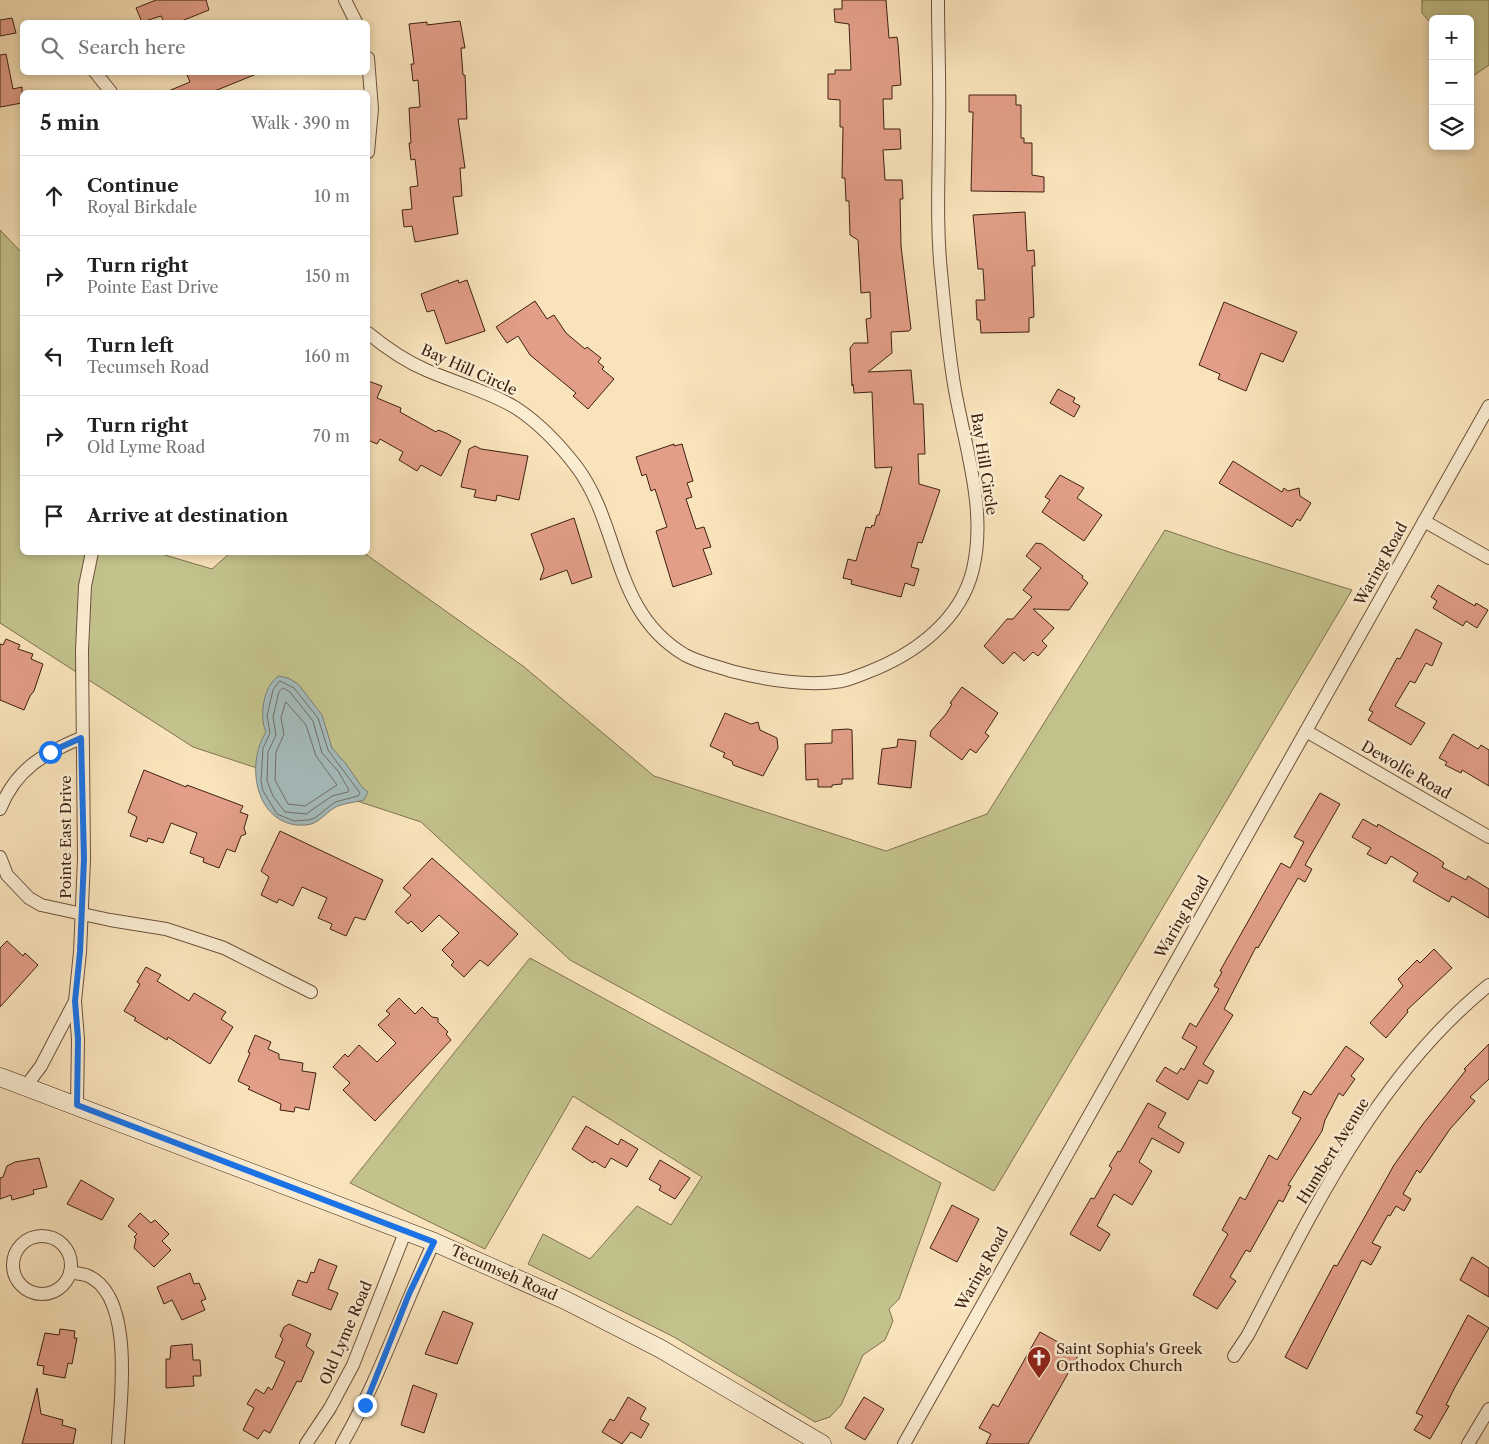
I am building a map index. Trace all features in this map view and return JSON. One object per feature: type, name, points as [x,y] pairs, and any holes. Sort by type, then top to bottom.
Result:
[{"type":"street","points":[[345,0],[355,20]]},
{"type":"street","name":"Bay Hill Circle","points":[[370,335],[386,348],[423,369],[494,396],[517,409],[548,433],[578,468],[596,500],[630,596],[653,629],[685,655],[701,663],[755,677],[817,683],[845,680],[890,664],[917,648],[942,625],[964,593],[973,571],[978,540],[977,504],[954,385],[940,268],[937,187],[939,125],[938,0]]},
{"type":"street","points":[[97,75],[109,90]]},
{"type":"street","points":[[369,75],[372,109],[370,130]]},
{"type":"street","name":"Waring Road","points":[[904,1444],[1489,406]]},
{"type":"street","points":[[1424,521],[1489,558]]},
{"type":"street","name":"Pointe East Drive","points":[[77,1105],[78,1039],[75,1001],[84,859],[81,738],[83,622],[86,586],[91,555]]},
{"type":"street","name":"Dewolfe Road","points":[[1306,731],[1489,837]]},
{"type":"street","points":[[0,809],[12,785],[30,764],[52,750],[81,738]]},
{"type":"street","points":[[0,857],[7,875],[29,898],[41,905],[166,929],[224,948],[311,992]]},
{"type":"street","name":"Humbert Avenue","points":[[1234,1356],[1248,1335],[1325,1190],[1366,1124],[1419,1054],[1461,1009],[1489,985]]},
{"type":"street","name":"Pointe East Drive","points":[[26,1086],[41,1066],[75,1001]]},
{"type":"street","name":"Tecumseh Road","points":[[0,1077],[406,1230],[565,1300],[661,1350],[822,1444]]},
{"type":"street","name":"Old Lyme Road","points":[[306,1444],[330,1408],[353,1365],[406,1230]]},
{"type":"street","points":[[37,1237],[49,1237],[59,1242],[67,1250],[71,1261],[70,1272],[65,1283],[57,1290],[46,1294],[35,1294],[25,1289],[17,1281],[13,1270],[14,1259],[18,1248],[27,1241],[37,1237]]},
{"type":"street","points":[[342,1444],[365,1405],[409,1294],[434,1242]]},
{"type":"street","points":[[70,1272],[86,1276],[100,1285],[113,1304],[122,1336],[118,1444]]},
{"type":"street","points":[[1468,1444],[1489,1409]]},
{"type":"shaded area","points":[[1422,0],[1489,0],[1489,65],[1474,75],[1474,15],[1429,15],[1429,21],[1422,13]]},
{"type":"shaded area","points":[[0,230],[20,251],[20,555],[165,555],[212,569],[228,555],[367,555],[523,666],[654,776],[886,851],[987,814],[1165,530],[1352,590],[994,1191],[570,960],[421,822],[193,747],[0,623]]},
{"type":"shaded area","points":[[530,958],[941,1183],[899,1299],[889,1309],[893,1321],[885,1340],[863,1355],[841,1405],[830,1417],[815,1422],[674,1337],[528,1264],[543,1234],[590,1259],[637,1206],[671,1225],[702,1177],[573,1096],[485,1249],[350,1183]]},
{"type":"water","points":[[279,676],[288,678],[298,684],[322,715],[332,748],[368,792],[364,800],[338,806],[319,820],[306,825],[289,824],[276,817],[266,806],[259,793],[256,777],[256,761],[259,746],[266,732],[263,718],[264,702],[269,686]]},
{"type":"building","points":[[156,0],[206,0],[209,10],[184,20],[163,20],[161,16],[141,20],[136,8]]},
{"type":"building","points":[[842,0],[886,0],[889,38],[897,37],[898,43],[901,85],[892,86],[892,99],[883,99],[884,129],[900,129],[901,149],[883,150],[885,180],[902,180],[903,199],[900,199],[901,246],[911,329],[909,331],[891,332],[892,353],[868,372],[911,370],[914,404],[923,404],[925,454],[918,454],[919,484],[940,490],[922,543],[918,542],[911,567],[919,569],[914,586],[905,583],[901,597],[851,584],[852,580],[843,578],[848,559],[856,561],[866,527],[871,528],[872,525],[874,526],[877,515],[879,515],[892,467],[875,468],[872,392],[854,393],[853,384],[852,386],[850,348],[854,343],[868,343],[866,319],[871,318],[870,292],[861,293],[858,240],[850,235],[849,201],[846,201],[845,178],[842,178],[843,127],[840,127],[840,100],[828,99],[828,74],[835,74],[835,70],[851,70],[849,24],[835,22],[834,9],[842,9]]},
{"type":"building","points":[[12,18],[16,33],[0,36],[0,20]]},
{"type":"building","points":[[460,21],[465,48],[461,48],[463,75],[465,75],[467,119],[458,119],[465,168],[460,168],[462,196],[453,197],[458,234],[415,242],[412,226],[404,227],[402,210],[412,209],[410,187],[418,186],[415,159],[411,160],[409,143],[411,143],[409,108],[420,107],[418,80],[413,81],[411,64],[414,64],[409,24],[427,22],[427,25]]},
{"type":"building","points":[[6,54],[13,89],[22,87],[22,90],[20,90],[20,103],[0,107],[0,55]]},
{"type":"building","points":[[187,75],[254,75],[217,90],[171,90],[190,82]]},
{"type":"building","points":[[969,95],[1016,95],[1016,105],[1021,105],[1021,138],[1024,138],[1024,143],[1032,143],[1032,175],[1044,177],[1044,192],[971,191],[973,112],[969,112]]},
{"type":"building","points":[[1025,212],[1027,251],[1034,250],[1035,266],[1032,266],[1034,317],[1029,318],[1029,332],[981,333],[980,320],[977,320],[976,300],[985,300],[983,269],[978,269],[973,215]]},
{"type":"building","points":[[458,280],[459,283],[467,280],[485,331],[446,344],[434,310],[427,312],[421,294]]},
{"type":"building","points":[[535,301],[547,319],[554,315],[566,333],[585,349],[587,347],[601,358],[598,362],[604,367],[602,369],[614,379],[588,409],[573,396],[576,393],[530,355],[518,336],[507,343],[496,327]]},
{"type":"building","points":[[1224,302],[1297,332],[1283,362],[1261,353],[1246,391],[1218,379],[1220,374],[1199,365]]},
{"type":"building","points":[[370,382],[382,386],[377,398],[401,408],[400,412],[436,432],[438,430],[461,441],[441,476],[421,465],[417,471],[399,460],[403,452],[380,439],[377,444],[370,441]]},
{"type":"building","points":[[1058,389],[1075,398],[1073,402],[1080,406],[1074,417],[1050,403]]},
{"type":"building","points":[[674,444],[674,446],[682,444],[693,481],[687,483],[692,497],[686,499],[696,529],[704,527],[711,547],[703,549],[712,574],[673,587],[656,531],[667,527],[655,489],[651,491],[646,474],[642,476],[636,457]]},
{"type":"building","points":[[475,446],[481,449],[528,456],[519,500],[497,495],[496,501],[474,497],[476,490],[461,487],[469,449]]},
{"type":"building","points":[[1233,461],[1282,492],[1284,488],[1288,491],[1299,488],[1300,496],[1311,503],[1300,521],[1297,519],[1292,527],[1219,483]]},
{"type":"building","points":[[1060,475],[1084,488],[1077,498],[1102,515],[1084,541],[1042,512],[1050,500],[1045,497]]},
{"type":"building","points":[[574,518],[592,577],[572,584],[567,570],[540,580],[544,569],[531,534]]},
{"type":"building","points":[[1036,543],[1042,544],[1083,576],[1082,578],[1088,583],[1069,610],[1033,609],[1054,628],[1042,641],[1047,646],[1038,656],[1033,652],[1024,661],[1014,652],[1003,664],[984,646],[1007,619],[1013,619],[1032,597],[1023,590],[1041,568],[1026,556]]},
{"type":"building","points":[[1438,585],[1475,606],[1476,603],[1488,610],[1477,628],[1466,621],[1463,626],[1433,608],[1437,601],[1431,597]]},
{"type":"building","points":[[1416,629],[1442,643],[1432,666],[1426,663],[1415,683],[1410,681],[1395,706],[1425,723],[1411,745],[1368,720],[1373,712],[1369,710],[1397,658],[1400,659]]},
{"type":"building","points":[[6,639],[20,645],[18,649],[33,654],[31,659],[43,664],[34,691],[24,710],[0,700],[0,644],[3,645]]},
{"type":"building","points":[[962,687],[998,713],[985,733],[989,736],[976,753],[970,749],[962,760],[930,736],[931,731],[946,714],[952,704],[950,703]]},
{"type":"building","points":[[725,713],[751,724],[758,722],[760,730],[777,738],[778,748],[763,776],[733,765],[732,761],[723,757],[725,753],[710,746]]},
{"type":"building","points":[[832,730],[852,730],[853,779],[842,779],[842,784],[832,785],[832,787],[818,787],[818,779],[806,780],[805,744],[832,743]]},
{"type":"building","points":[[1453,734],[1478,749],[1481,745],[1489,750],[1489,786],[1462,770],[1461,773],[1445,765],[1447,762],[1439,758]]},
{"type":"building","points":[[898,739],[916,741],[911,788],[878,784],[882,749],[897,747]]},
{"type":"building","points":[[144,770],[186,787],[187,785],[243,806],[240,812],[248,815],[244,828],[246,834],[241,836],[235,852],[227,849],[219,868],[203,862],[204,858],[190,853],[197,833],[171,823],[163,843],[148,838],[147,842],[130,836],[137,817],[128,812]]},
{"type":"building","points":[[1320,793],[1340,804],[1305,865],[1312,869],[1305,882],[1298,878],[1258,948],[1256,947],[1224,1009],[1233,1015],[1203,1064],[1214,1071],[1207,1084],[1199,1080],[1188,1100],[1156,1081],[1165,1067],[1177,1074],[1181,1068],[1184,1070],[1197,1047],[1182,1038],[1190,1023],[1196,1027],[1219,989],[1214,986],[1222,972],[1220,971],[1281,863],[1290,868],[1304,842],[1294,837]]},
{"type":"building","points":[[1363,819],[1377,827],[1378,824],[1437,858],[1444,863],[1442,867],[1466,880],[1468,876],[1489,889],[1489,918],[1452,896],[1449,902],[1413,881],[1418,873],[1391,856],[1386,864],[1367,854],[1371,848],[1352,837]]},
{"type":"building","points":[[280,831],[383,880],[365,920],[355,917],[346,936],[330,929],[332,924],[318,918],[327,898],[302,887],[293,906],[279,899],[277,903],[261,895],[269,877],[261,871]]},
{"type":"building","points":[[432,858],[518,934],[488,966],[480,960],[464,977],[451,965],[454,962],[442,950],[459,933],[439,915],[422,932],[411,921],[408,924],[395,912],[411,895],[403,888]]},
{"type":"building","points":[[7,941],[23,956],[25,953],[38,965],[0,1007],[0,948]]},
{"type":"building","points":[[1434,949],[1452,968],[1407,1010],[1408,1012],[1386,1038],[1370,1023],[1403,986],[1398,979],[1417,960],[1420,963]]},
{"type":"building","points":[[146,967],[161,975],[157,981],[189,1001],[194,993],[226,1012],[221,1019],[233,1027],[210,1064],[168,1037],[167,1040],[134,1020],[136,1018],[124,1011],[140,984],[137,982]]},
{"type":"building","points":[[399,998],[415,1014],[422,1007],[432,1017],[438,1018],[438,1022],[448,1032],[446,1034],[451,1040],[375,1121],[343,1090],[350,1083],[333,1067],[345,1054],[348,1057],[359,1045],[377,1062],[396,1043],[378,1025],[390,1014],[386,1011]]},
{"type":"building","points":[[255,1035],[271,1042],[268,1049],[279,1054],[279,1059],[303,1063],[302,1071],[316,1073],[309,1110],[295,1107],[294,1112],[280,1110],[281,1104],[248,1089],[250,1087],[238,1081],[250,1053],[248,1052]]},
{"type":"building","points":[[1489,1044],[1489,1079],[1470,1097],[1475,1101],[1450,1129],[1420,1173],[1417,1170],[1403,1194],[1411,1199],[1404,1211],[1396,1206],[1390,1216],[1388,1215],[1372,1243],[1381,1247],[1371,1265],[1362,1260],[1307,1369],[1285,1357],[1334,1265],[1337,1266],[1394,1165],[1423,1124],[1466,1070],[1464,1069]]},
{"type":"building","points":[[1346,1046],[1364,1059],[1351,1076],[1355,1079],[1343,1096],[1339,1093],[1325,1120],[1322,1131],[1288,1185],[1291,1186],[1283,1202],[1279,1200],[1250,1252],[1246,1250],[1230,1277],[1236,1281],[1217,1309],[1193,1295],[1228,1234],[1222,1230],[1240,1197],[1245,1200],[1269,1155],[1277,1160],[1301,1118],[1292,1113],[1304,1091],[1311,1095]]},
{"type":"building","points":[[1148,1103],[1166,1113],[1158,1127],[1184,1143],[1179,1153],[1152,1138],[1139,1162],[1152,1171],[1132,1205],[1114,1194],[1097,1226],[1110,1234],[1100,1251],[1070,1234],[1091,1198],[1094,1199],[1112,1168],[1109,1166],[1118,1151],[1120,1152]]},
{"type":"building","points":[[586,1126],[618,1145],[621,1139],[638,1149],[627,1167],[611,1158],[605,1168],[594,1161],[593,1163],[572,1149]]},
{"type":"building","points":[[39,1158],[47,1187],[33,1190],[34,1194],[12,1200],[11,1195],[0,1199],[0,1178],[3,1177],[7,1166],[15,1162]]},
{"type":"building","points":[[660,1160],[690,1178],[675,1199],[659,1190],[661,1186],[649,1179]]},
{"type":"building","points":[[81,1180],[114,1199],[102,1220],[67,1204]]},
{"type":"building","points":[[952,1205],[979,1219],[957,1262],[930,1248]]},
{"type":"building","points":[[140,1213],[151,1223],[155,1220],[169,1234],[162,1241],[171,1250],[154,1267],[134,1248],[136,1239],[134,1237],[137,1234],[128,1226]]},
{"type":"building","points":[[1472,1257],[1489,1268],[1489,1297],[1460,1280]]},
{"type":"building","points":[[319,1259],[337,1266],[328,1289],[338,1293],[331,1310],[292,1295],[298,1280],[307,1283],[311,1272],[314,1273]]},
{"type":"building","points":[[190,1273],[194,1284],[199,1283],[206,1299],[201,1301],[205,1310],[182,1320],[172,1300],[164,1304],[157,1287]]},
{"type":"building","points":[[443,1311],[473,1323],[457,1364],[425,1354]]},
{"type":"building","points":[[1468,1315],[1489,1328],[1455,1387],[1446,1405],[1449,1406],[1430,1439],[1414,1430],[1423,1416],[1416,1413]]},
{"type":"building","points":[[289,1324],[311,1334],[306,1346],[314,1352],[301,1382],[297,1381],[270,1433],[264,1430],[258,1439],[243,1430],[254,1408],[247,1404],[256,1389],[264,1394],[268,1387],[272,1390],[285,1362],[275,1357],[283,1339],[280,1336],[284,1327]]},
{"type":"building","points":[[60,1329],[75,1331],[74,1338],[77,1338],[72,1364],[68,1363],[65,1378],[43,1374],[44,1366],[37,1365],[45,1333],[59,1335]]},
{"type":"building","name":"Saint Sophia's Greek Orthodox Church","points":[[1040,1332],[1079,1354],[1028,1444],[986,1444],[991,1434],[979,1428],[993,1404],[998,1407]]},
{"type":"building","points":[[192,1344],[193,1360],[200,1360],[201,1376],[193,1376],[194,1386],[166,1388],[166,1359],[170,1359],[171,1346]]},
{"type":"building","points":[[413,1385],[437,1394],[424,1433],[401,1425]]},
{"type":"building","points":[[37,1388],[41,1414],[63,1420],[62,1425],[76,1429],[73,1444],[22,1444]]},
{"type":"building","points":[[628,1397],[646,1408],[640,1419],[649,1424],[641,1438],[631,1432],[622,1444],[602,1432],[610,1419],[614,1421]]},
{"type":"building","points":[[864,1397],[884,1409],[865,1440],[845,1428]]},
{"type":"place","name":"Saint Sophia's Greek Orthodox Church","points":[[1039,1379]]},
{"type":"route","points":[[50,752],[81,738],[84,859],[80,952],[75,1001],[78,1039],[77,1105],[434,1242],[409,1294],[365,1405]]}]
